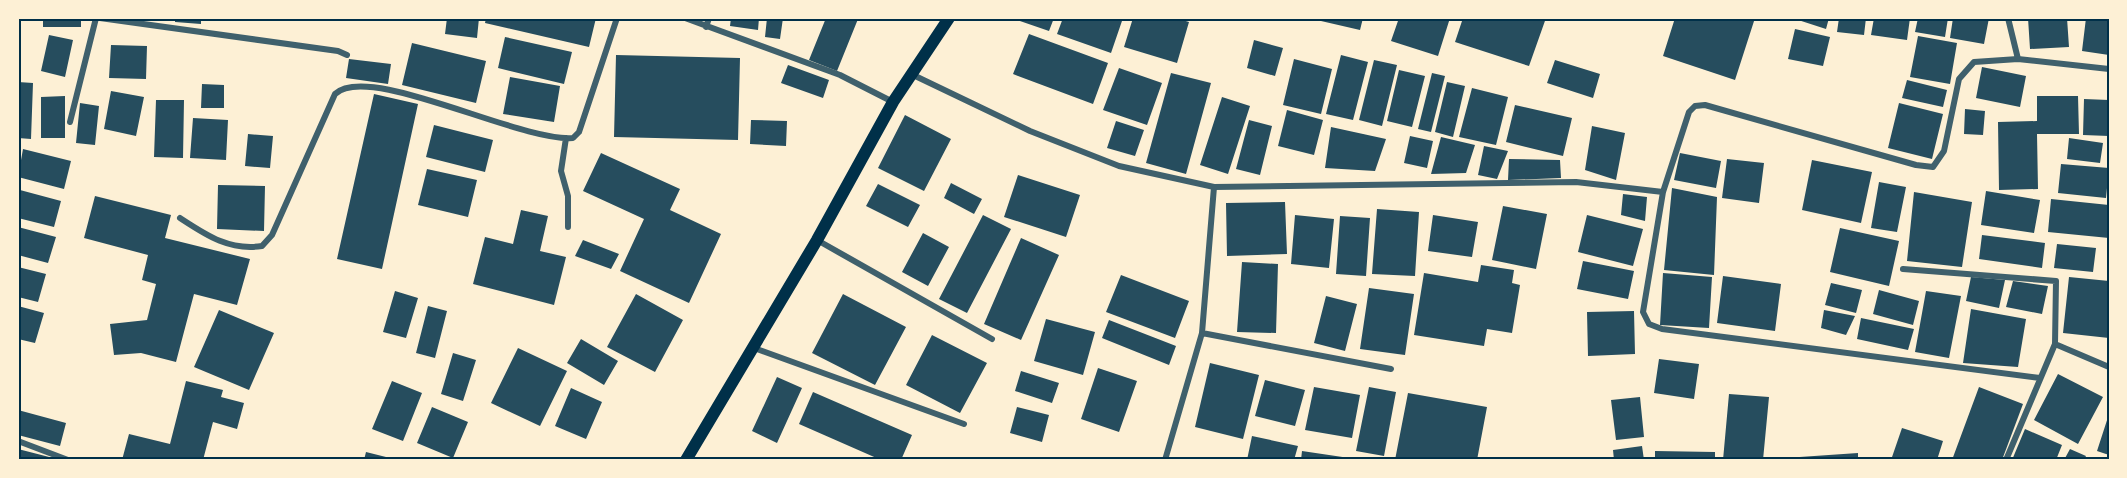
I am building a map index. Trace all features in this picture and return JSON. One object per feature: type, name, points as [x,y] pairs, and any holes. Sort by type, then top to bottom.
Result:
[{"type":"main road","points":[[686,460],[818,240],[893,102],[949,18]]},
{"type":"street","points":[[70,122],[98,18],[338,51],[347,55]]},
{"type":"street","points":[[180,218],[216,240],[234,246],[262,246],[272,235],[335,94],[345,86],[386,87],[475,117],[547,136],[573,138],[579,132],[617,18]]},
{"type":"street","points":[[685,18],[840,75],[893,102]]},
{"type":"street","points":[[706,27],[709,18]]},
{"type":"street","points":[[2008,18],[2018,59]]},
{"type":"street","points":[[2040,378],[1662,329],[1649,324],[1643,312],[1663,192],[1689,112],[1695,106],[1705,105],[1916,165],[1933,167],[1944,152],[1959,79],[1974,62],[2018,59],[2109,69]]},
{"type":"street","points":[[911,74],[1030,131],[1119,166],[1214,187],[1576,182],[1663,192]]},
{"type":"street","points":[[566,138],[561,171],[568,196],[568,227]]},
{"type":"street","points":[[1165,460],[1202,333],[1214,187]]},
{"type":"street","points":[[818,240],[992,339]]},
{"type":"street","points":[[1903,269],[2056,281],[2055,344],[2006,460]]},
{"type":"street","points":[[1202,333],[1390,369]]},
{"type":"street","points":[[2055,344],[2109,367]]},
{"type":"street","points":[[754,348],[964,424]]},
{"type":"street","points":[[18,441],[68,460]]},
{"type":"building","points":[[43,18],[81,18],[81,27],[43,27]]},
{"type":"building","points":[[175,18],[201,18],[201,24],[175,22]]},
{"type":"building","points":[[447,18],[479,18],[477,38],[445,34]]},
{"type":"building","points":[[486,18],[596,18],[589,47],[485,23]]},
{"type":"building","points":[[731,18],[759,18],[758,30],[730,26]]},
{"type":"building","points":[[767,18],[783,18],[780,39],[765,37]]},
{"type":"building","points":[[826,18],[858,19],[837,71],[809,60]]},
{"type":"building","points":[[1018,18],[1054,18],[1049,31],[1017,20]]},
{"type":"building","points":[[1063,18],[1123,18],[1111,53],[1057,34]]},
{"type":"building","points":[[1133,18],[1176,18],[1189,22],[1177,63],[1124,47]]},
{"type":"building","points":[[1308,18],[1363,18],[1360,30]]},
{"type":"building","points":[[1399,18],[1450,18],[1438,56],[1391,41]]},
{"type":"building","points":[[1463,18],[1546,18],[1529,66],[1455,42]]},
{"type":"building","points":[[1675,18],[1755,18],[1735,80],[1663,56]]},
{"type":"building","points":[[1792,18],[1829,18],[1826,29]]},
{"type":"building","points":[[1839,18],[1866,18],[1864,35],[1837,32]]},
{"type":"building","points":[[1874,18],[1910,18],[1907,40],[1871,35]]},
{"type":"building","points":[[1918,18],[1948,18],[1945,37],[1915,32]]},
{"type":"building","points":[[1953,18],[1989,18],[1984,44],[1950,38]]},
{"type":"building","points":[[2028,18],[2067,18],[2069,47],[2030,49]]},
{"type":"building","points":[[2086,18],[2109,19],[2109,55],[2082,51]]},
{"type":"building","points":[[1795,29],[1830,37],[1823,66],[1788,59]]},
{"type":"building","points":[[1029,34],[1108,63],[1093,104],[1013,74]]},
{"type":"building","points":[[49,35],[73,40],[65,77],[41,71]]},
{"type":"building","points":[[1918,36],[1957,43],[1950,84],[1910,77]]},
{"type":"building","points":[[505,37],[572,52],[564,84],[498,68]]},
{"type":"building","points":[[1254,40],[1283,48],[1275,76],[1247,68]]},
{"type":"building","points":[[412,43],[486,61],[476,103],[402,85]]},
{"type":"building","points":[[111,45],[147,46],[146,79],[109,78]]},
{"type":"building","points":[[616,55],[740,58],[738,140],[614,137]]},
{"type":"building","points":[[1341,55],[1368,62],[1353,120],[1326,114]]},
{"type":"building","points":[[349,59],[391,64],[388,84],[346,78]]},
{"type":"building","points":[[1294,59],[1332,69],[1321,114],[1283,105]]},
{"type":"building","points":[[1374,60],[1397,65],[1382,126],[1359,120]]},
{"type":"building","points":[[1555,60],[1600,74],[1593,98],[1547,83]]},
{"type":"building","points":[[788,65],[829,80],[823,98],[781,83]]},
{"type":"building","points":[[1982,67],[2026,76],[2020,107],[1976,98]]},
{"type":"building","points":[[1119,68],[1162,83],[1147,125],[1103,110]]},
{"type":"building","points":[[1399,70],[1425,76],[1412,127],[1387,121]]},
{"type":"building","points":[[1171,73],[1211,83],[1186,174],[1146,163]]},
{"type":"building","points":[[1432,73],[1445,76],[1431,132],[1418,129]]},
{"type":"building","points":[[510,77],[560,86],[554,122],[503,114]]},
{"type":"building","points":[[1907,80],[1947,90],[1943,107],[1902,98]]},
{"type":"building","points":[[18,82],[33,83],[31,139],[18,138]]},
{"type":"building","points":[[1447,82],[1465,86],[1453,137],[1435,132]]},
{"type":"building","points":[[202,84],[224,85],[224,108],[201,108]]},
{"type":"building","points":[[1472,88],[1508,97],[1496,145],[1459,137]]},
{"type":"building","points":[[111,91],[144,97],[136,136],[104,129]]},
{"type":"building","points":[[374,94],[418,104],[382,269],[337,259]]},
{"type":"building","points":[[65,96],[65,138],[41,138],[41,97]]},
{"type":"building","points":[[2037,96],[2078,96],[2079,134],[2037,134],[2038,189],[1999,190],[1998,122],[2037,121]]},
{"type":"building","points":[[1222,97],[1250,106],[1228,174],[1200,165]]},
{"type":"building","points":[[2084,99],[2109,100],[2109,136],[2083,135]]},
{"type":"building","points":[[156,100],[184,100],[183,158],[154,157]]},
{"type":"building","points":[[80,103],[99,106],[95,145],[76,143]]},
{"type":"building","points":[[1899,103],[1943,114],[1932,159],[1888,148]]},
{"type":"building","points":[[1515,105],[1572,118],[1563,156],[1506,142]]},
{"type":"building","points":[[1965,109],[1985,111],[1983,135],[1964,134]]},
{"type":"building","points":[[1287,110],[1323,120],[1314,155],[1278,146]]},
{"type":"building","points":[[905,115],[951,139],[924,191],[878,168]]},
{"type":"building","points":[[193,118],[228,120],[226,160],[190,158]]},
{"type":"building","points":[[751,120],[787,121],[786,146],[750,144]]},
{"type":"building","points":[[1249,120],[1272,126],[1260,175],[1236,169]]},
{"type":"building","points":[[1116,121],[1144,130],[1135,156],[1107,148]]},
{"type":"building","points":[[434,125],[493,140],[485,172],[426,157]]},
{"type":"building","points":[[1592,126],[1625,133],[1616,180],[1585,170]]},
{"type":"building","points":[[1331,127],[1386,139],[1375,171],[1325,168]]},
{"type":"building","points":[[248,134],[273,136],[270,168],[245,166]]},
{"type":"building","points":[[1410,136],[1433,141],[1427,168],[1404,163]]},
{"type":"building","points":[[1441,137],[1475,145],[1466,173],[1431,174]]},
{"type":"building","points":[[2069,138],[2103,143],[2100,163],[2067,159]]},
{"type":"building","points":[[1484,146],[1508,151],[1497,179],[1478,175]]},
{"type":"building","points":[[23,149],[71,161],[64,189],[18,177]]},
{"type":"building","points":[[601,153],[680,189],[670,210],[721,234],[689,303],[620,271],[644,219],[583,191]]},
{"type":"building","points":[[1680,153],[1721,161],[1716,188],[1674,180]]},
{"type":"building","points":[[1509,159],[1560,160],[1561,178],[1508,180]]},
{"type":"building","points":[[1727,159],[1764,163],[1759,203],[1722,198]]},
{"type":"building","points":[[1812,160],[1872,172],[1861,223],[1802,210]]},
{"type":"building","points":[[2061,164],[2109,168],[2106,198],[2058,193]]},
{"type":"building","points":[[427,169],[477,180],[468,217],[418,205]]},
{"type":"building","points":[[1018,175],[1080,195],[1066,237],[1004,217]]},
{"type":"building","points":[[1879,182],[1906,187],[1897,232],[1871,228]]},
{"type":"building","points":[[951,183],[982,199],[974,214],[944,198]]},
{"type":"building","points":[[878,184],[920,205],[908,227],[866,206]]},
{"type":"building","points":[[218,185],[265,186],[264,231],[217,229]]},
{"type":"building","points":[[1672,188],[1717,197],[1714,275],[1664,270]]},
{"type":"building","points":[[20,190],[61,201],[54,227],[18,218]]},
{"type":"building","points":[[1986,191],[2040,200],[2034,233],[1981,225]]},
{"type":"building","points":[[1914,192],[1972,202],[1962,267],[1907,261]]},
{"type":"building","points":[[1623,194],[1647,197],[1645,221],[1621,215]]},
{"type":"building","points":[[95,196],[171,215],[165,238],[250,259],[237,305],[194,294],[176,362],[141,353],[114,355],[110,324],[147,320],[156,284],[142,280],[148,255],[84,238]]},
{"type":"building","points":[[2051,199],[2109,205],[2109,238],[2048,232]]},
{"type":"building","points":[[1285,202],[1287,254],[1227,256],[1226,203]]},
{"type":"building","points":[[1503,206],[1547,214],[1536,269],[1492,260]]},
{"type":"building","points":[[1377,209],[1419,212],[1415,276],[1372,274]]},
{"type":"building","points":[[521,210],[548,216],[540,251],[566,257],[554,305],[473,284],[485,237],[513,244]]},
{"type":"building","points":[[983,215],[1011,229],[967,313],[939,299]]},
{"type":"building","points":[[1295,215],[1334,219],[1329,268],[1291,264]]},
{"type":"building","points":[[1433,215],[1478,222],[1472,257],[1428,251]]},
{"type":"building","points":[[1587,215],[1643,229],[1633,266],[1578,252]]},
{"type":"building","points":[[1340,216],[1370,218],[1366,276],[1336,274]]},
{"type":"building","points":[[18,227],[56,237],[48,263],[18,255]]},
{"type":"building","points":[[1840,228],[1899,241],[1889,286],[1830,272]]},
{"type":"building","points":[[923,233],[949,247],[928,286],[902,272]]},
{"type":"building","points":[[1982,235],[2045,243],[2042,268],[1979,259]]},
{"type":"building","points":[[1021,238],[1059,255],[1021,340],[984,324]]},
{"type":"building","points":[[583,240],[619,254],[611,269],[575,256]]},
{"type":"building","points":[[2057,244],[2096,248],[2093,272],[2054,268]]},
{"type":"building","points":[[1583,261],[1634,271],[1628,299],[1577,289]]},
{"type":"building","points":[[1242,262],[1278,264],[1276,333],[1237,332]]},
{"type":"building","points":[[1481,265],[1514,270],[1512,283],[1520,285],[1512,333],[1487,329],[1484,346],[1414,335],[1424,273],[1478,282]]},
{"type":"building","points":[[18,267],[46,274],[38,302],[18,297]]},
{"type":"building","points":[[1663,273],[1712,277],[1709,328],[1660,325]]},
{"type":"building","points":[[1121,275],[1189,301],[1175,338],[1106,312]]},
{"type":"building","points":[[1723,276],[1781,284],[1775,331],[1717,323]]},
{"type":"building","points":[[1971,277],[2005,280],[1999,308],[1966,301]]},
{"type":"building","points":[[2069,277],[2109,281],[2109,338],[2063,333]]},
{"type":"building","points":[[2013,281],[2048,286],[2042,314],[2006,307]]},
{"type":"building","points":[[1831,283],[1862,290],[1856,313],[1825,305]]},
{"type":"building","points":[[1369,288],[1414,294],[1405,355],[1360,349]]},
{"type":"building","points":[[1879,290],[1919,301],[1913,325],[1873,314]]},
{"type":"building","points":[[395,291],[418,298],[406,338],[383,332]]},
{"type":"building","points":[[1926,291],[1961,296],[1949,358],[1915,352]]},
{"type":"building","points":[[636,294],[683,320],[655,372],[607,347]]},
{"type":"building","points":[[843,294],[906,327],[875,385],[812,353]]},
{"type":"building","points":[[1326,296],[1357,304],[1345,351],[1314,343]]},
{"type":"building","points":[[18,306],[44,313],[35,343],[18,339]]},
{"type":"building","points":[[428,306],[447,311],[435,358],[416,353]]},
{"type":"building","points":[[1971,309],[2026,319],[2018,367],[1963,363]]},
{"type":"building","points":[[219,310],[274,333],[249,390],[194,367]]},
{"type":"building","points":[[1824,310],[1855,316],[1846,335],[1821,328]]},
{"type":"building","points":[[1634,311],[1635,354],[1588,356],[1587,312]]},
{"type":"building","points":[[1861,318],[1914,329],[1908,350],[1857,339]]},
{"type":"building","points":[[1046,319],[1095,332],[1083,375],[1034,361]]},
{"type":"building","points":[[1109,320],[1176,346],[1169,365],[1102,338]]},
{"type":"building","points":[[932,335],[987,363],[960,413],[906,385]]},
{"type":"building","points":[[581,339],[618,361],[604,385],[567,363]]},
{"type":"building","points":[[518,348],[567,371],[540,426],[491,403]]},
{"type":"building","points":[[453,353],[476,360],[463,401],[441,394]]},
{"type":"building","points":[[1659,359],[1699,364],[1694,399],[1654,393]]},
{"type":"building","points":[[1210,363],[1259,375],[1243,439],[1195,427]]},
{"type":"building","points":[[1098,368],[1137,381],[1119,432],[1081,419]]},
{"type":"building","points":[[1021,371],[1059,383],[1052,403],[1015,391]]},
{"type":"building","points":[[2058,374],[2103,397],[2078,444],[2034,420]]},
{"type":"building","points":[[777,377],[802,388],[777,443],[752,431]]},
{"type":"building","points":[[1265,380],[1305,390],[1295,426],[1255,416]]},
{"type":"building","points":[[186,381],[223,390],[221,397],[244,403],[237,429],[213,422],[203,460],[122,460],[129,434],[170,444]]},
{"type":"building","points":[[392,381],[422,393],[403,441],[372,429]]},
{"type":"building","points":[[1314,387],[1360,395],[1352,438],[1305,430]]},
{"type":"building","points":[[1369,387],[1396,392],[1384,456],[1356,451]]},
{"type":"building","points":[[1979,387],[2023,404],[2002,460],[1952,460]]},
{"type":"building","points":[[571,388],[602,402],[586,439],[555,426]]},
{"type":"building","points":[[813,392],[912,435],[901,460],[881,460],[799,424]]},
{"type":"building","points":[[1408,393],[1487,407],[1477,460],[1395,460]]},
{"type":"building","points":[[1729,394],[1769,397],[1763,460],[1723,460]]},
{"type":"building","points":[[1640,397],[1644,437],[1616,440],[1611,400]]},
{"type":"building","points":[[432,407],[468,422],[453,458],[417,443]]},
{"type":"building","points":[[1017,407],[1049,415],[1042,442],[1010,433]]},
{"type":"building","points":[[18,410],[66,423],[60,446],[18,435]]},
{"type":"building","points":[[2109,414],[2109,455],[2097,451]]},
{"type":"building","points":[[1902,428],[1943,441],[1937,460],[1891,460]]},
{"type":"building","points":[[2025,429],[2062,445],[2056,460],[2012,460]]},
{"type":"building","points":[[1252,436],[1298,446],[1294,460],[1247,460]]},
{"type":"building","points":[[1642,446],[1644,460],[1614,460],[1613,450]]},
{"type":"building","points":[[18,449],[57,459],[57,460],[18,460]]},
{"type":"building","points":[[2070,449],[2086,456],[2084,460],[2064,460]]},
{"type":"building","points":[[1302,451],[1356,459],[1356,460],[1301,460]]},
{"type":"building","points":[[1655,451],[1715,452],[1715,460],[1655,460]]},
{"type":"building","points":[[366,452],[394,459],[364,460]]},
{"type":"building","points":[[1858,453],[1858,460],[1785,460],[1785,458]]}]
